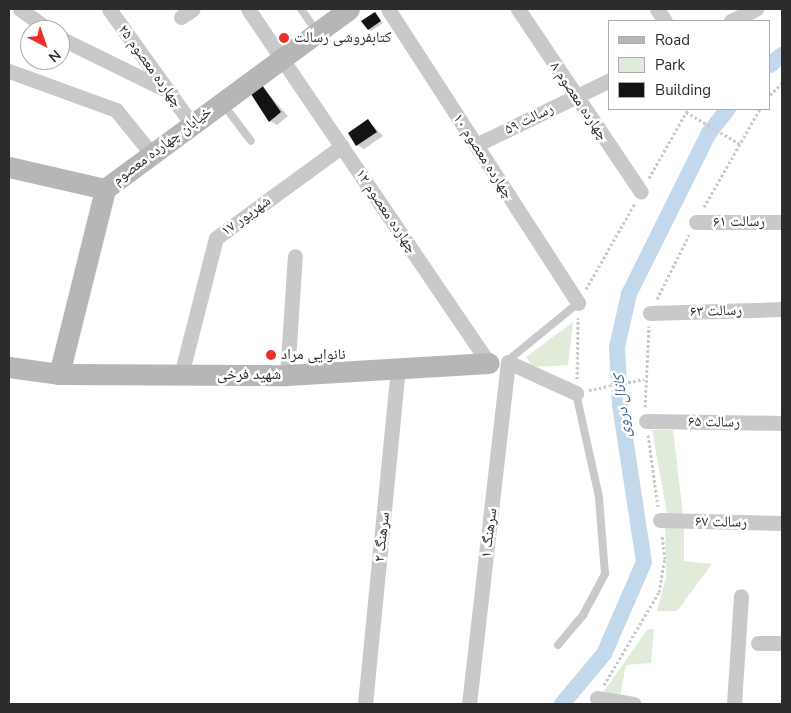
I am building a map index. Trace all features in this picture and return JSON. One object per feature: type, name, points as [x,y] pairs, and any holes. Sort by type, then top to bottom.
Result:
[{"type":"street","points":[[20,9],[35,20]]},
{"type":"street","name":"چهارده معصوم ۲۵","points":[[109,9],[191,123]]},
{"type":"street","name":"چهارده معصوم ۱۲","points":[[248,9],[342,146],[499,363]]},
{"type":"street","name":"خیابان چهارده معصوم","points":[[59,374],[105,190],[191,123],[283,59],[349,9]]},
{"type":"street","name":"چهارده معصوم ۱۰","points":[[388,9],[578,303]]},
{"type":"street","name":"چهارده معصوم ۸","points":[[518,9],[641,192]]},
{"type":"street","points":[[657,9],[664,20]]},
{"type":"street","points":[[733,20],[756,9]]},
{"type":"street","points":[[70,43],[171,93]]},
{"type":"street","points":[[9,71],[116,110],[151,153]]},
{"type":"street","name":"رسالت ۵۹","points":[[476,145],[608,81]]},
{"type":"street","name":"۱۷ شهریور","points":[[181,375],[216,238],[342,146]]},
{"type":"street","points":[[9,167],[105,190]]},
{"type":"street","name":"رسالت ۶۱","points":[[696,222],[782,222]]},
{"type":"street","points":[[287,375],[295,256]]},
{"type":"street","name":"رسالت ۶۳","points":[[650,313],[782,309]]},
{"type":"street","points":[[499,363],[576,393]]},
{"type":"street","name":"شهید فرخی","points":[[9,367],[59,374],[287,375],[499,363]]},
{"type":"street","name":"سرهنگ ۱","points":[[469,704],[499,363]]},
{"type":"street","name":"سرهنگ ۲","points":[[365,704],[398,369]]},
{"type":"street","name":"رسالت ۶۵","points":[[646,421],[782,423]]},
{"type":"street","name":"رسالت ۶۷","points":[[660,520],[782,523]]},
{"type":"street","points":[[734,704],[741,596]]},
{"type":"street","points":[[758,643],[782,643]]},
{"type":"street","points":[[596,698],[634,704]]},
{"type":"lane","points":[[301,9],[318,33]]},
{"type":"lane","points":[[221,102],[251,141]]},
{"type":"lane","points":[[499,363],[578,303]]},
{"type":"lane","points":[[558,645],[583,615],[605,574],[599,497],[576,393]]},
{"type":"path","points":[[771,94],[782,83]]},
{"type":"path","points":[[686,112],[740,144],[759,110]]},
{"type":"path","points":[[576,393],[578,303]]},
{"type":"path","points":[[596,389],[644,379]]},
{"type":"green space","points":[[573,322],[568,365],[533,367],[526,357]]},
{"type":"green space","points":[[652,430],[673,430],[683,514],[667,514]]},
{"type":"green space","points":[[665,525],[684,525],[684,561],[712,564],[677,611],[657,611],[666,577]]},
{"type":"green space","points":[[654,629],[651,663],[626,665],[620,697],[602,694],[647,630]]},
{"type":"building","points":[[375,12],[381,21],[368,30],[361,21]]},
{"type":"building","points":[[262,85],[281,112],[269,122],[251,94]]},
{"type":"building","points":[[368,119],[377,132],[356,146],[348,133]]},
{"type":"waterway","name":"کانال دروی","points":[[771,64],[782,55]]},
{"type":"waterway","name":"کانال دروی","points":[[562,704],[604,654],[644,562],[620,405],[617,347],[629,294],[709,133],[727,110]]},
{"type":"place","name":"کتابفروشی رسالت","points":[[284,38]]},
{"type":"place","name":"نانوایی مراد","points":[[271,355]]}]
